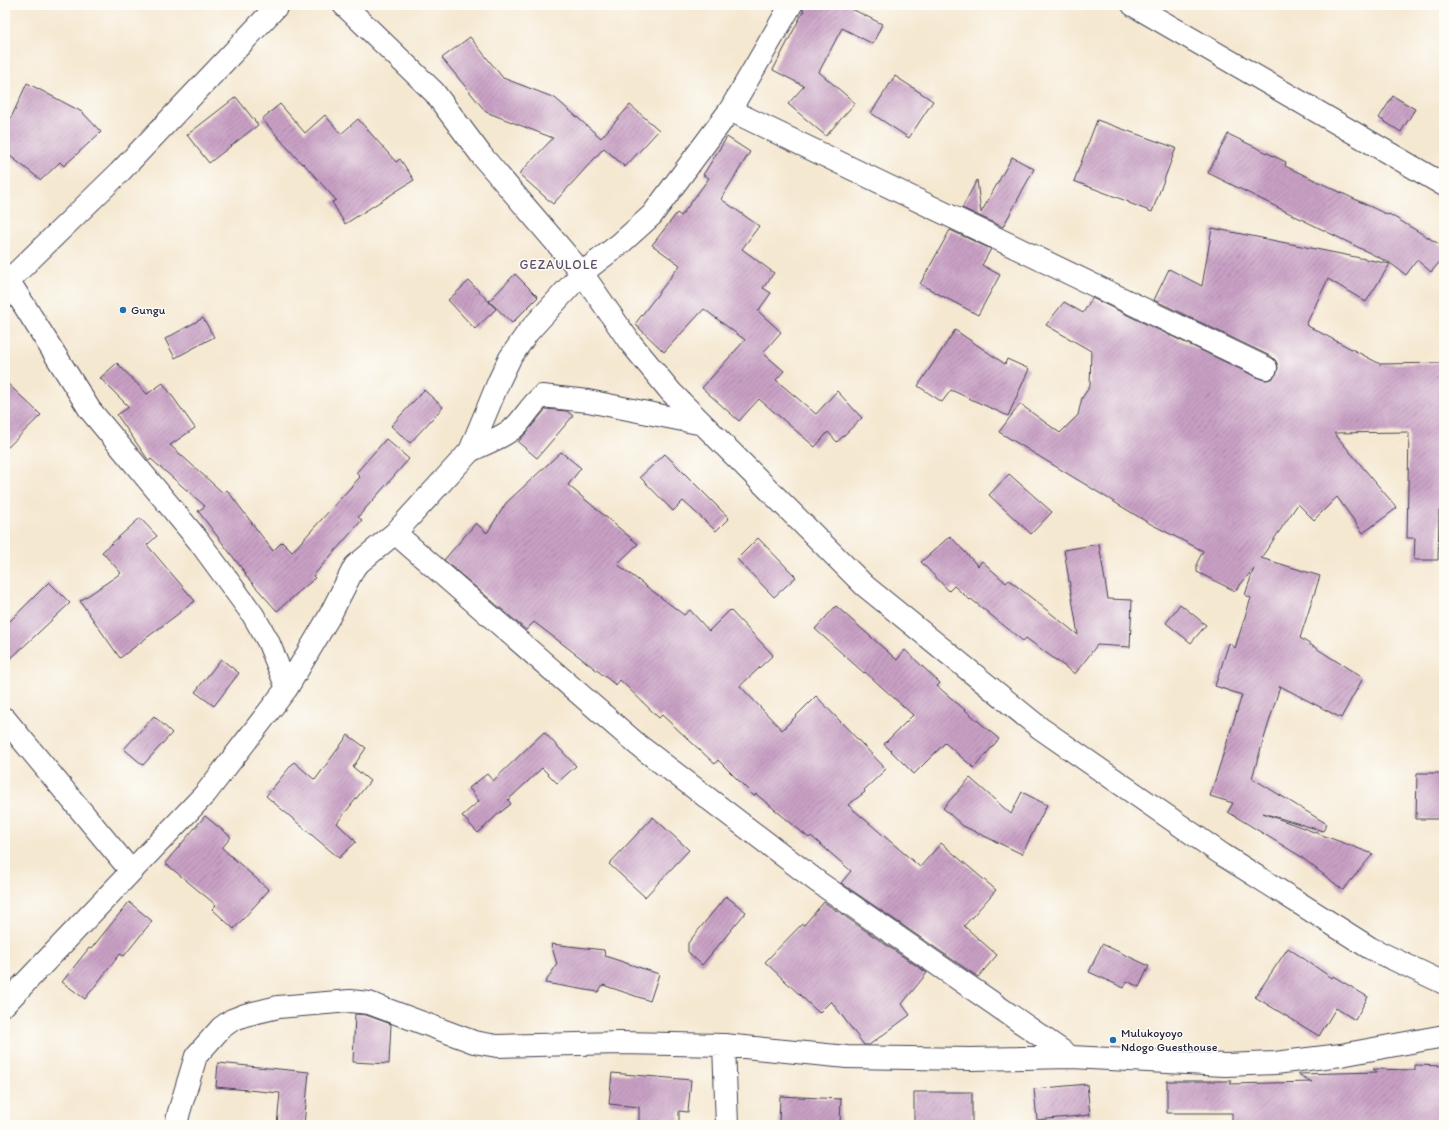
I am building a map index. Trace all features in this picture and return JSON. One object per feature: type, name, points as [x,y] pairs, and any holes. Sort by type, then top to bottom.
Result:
[{"type":"street","points":[[278,5],[119,173],[6,280],[90,410],[198,540],[253,615],[268,641],[287,688]]},
{"type":"street","points":[[344,5],[434,92],[482,156],[582,273],[629,341],[671,392],[866,586],[1040,728],[1223,855],[1364,944],[1444,983]]},
{"type":"street","points":[[5,1004],[206,793],[287,688],[329,617],[355,566],[395,533],[470,451],[510,358],[528,332],[582,273],[621,243],[652,215],[730,110],[791,5]]},
{"type":"street","points":[[1133,5],[1444,185]]},
{"type":"street","points":[[730,110],[1266,368]]},
{"type":"street","points":[[470,451],[505,434],[517,425],[536,400],[542,396],[588,401],[703,424]]},
{"type":"street","points":[[395,533],[638,745],[818,882],[1071,1057]]},
{"type":"street","points":[[5,719],[131,871]]},
{"type":"street","points":[[176,1125],[196,1056],[220,1028],[232,1020],[245,1015],[278,1007],[350,1001],[369,1003],[474,1042],[497,1046],[620,1043],[724,1045],[847,1057],[970,1059],[1071,1057],[1225,1065],[1275,1063],[1341,1055],[1444,1036]]},
{"type":"street","points":[[724,1045],[727,1125]]},
{"type":"building","points":[[803,5],[854,5],[852,9],[882,24],[873,44],[842,28],[819,72],[855,103],[826,136],[788,104],[804,86],[773,70],[804,10],[802,9]]},
{"type":"building","points":[[470,37],[503,78],[555,98],[601,138],[630,105],[659,130],[625,167],[604,148],[553,204],[519,174],[553,138],[486,112],[442,58]]},
{"type":"building","points":[[895,76],[933,101],[909,138],[871,113]]},
{"type":"building","points":[[27,83],[82,112],[101,132],[64,166],[60,162],[41,180],[5,152],[5,131]]},
{"type":"building","points":[[1393,96],[1415,109],[1401,132],[1379,118]]},
{"type":"building","points":[[236,97],[258,125],[209,163],[187,135]]},
{"type":"building","points":[[280,104],[305,133],[325,115],[341,134],[358,119],[396,162],[400,159],[414,180],[345,224],[332,202],[336,200],[262,119]]},
{"type":"building","points":[[1097,120],[1176,148],[1152,212],[1074,181]]},
{"type":"building","points":[[1228,134],[1286,162],[1285,166],[1388,215],[1389,214],[1444,247],[1444,257],[1431,272],[1417,260],[1406,275],[1390,263],[1208,173]]},
{"type":"building","points":[[727,137],[750,152],[721,199],[759,226],[742,249],[774,273],[763,288],[771,293],[758,311],[781,332],[763,353],[784,371],[776,380],[816,414],[837,391],[862,418],[837,442],[828,432],[815,447],[759,399],[739,421],[702,388],[745,340],[704,309],[664,352],[635,324],[680,265],[652,245],[677,213],[681,216],[709,178],[703,175]]},
{"type":"building","points":[[1012,157],[1034,169],[1003,227],[962,208],[977,180],[981,213]]},
{"type":"building","points":[[1212,228],[1390,264],[1366,302],[1328,279],[1306,325],[1380,364],[1444,363],[1444,511],[1439,511],[1438,560],[1414,560],[1415,538],[1407,538],[1409,432],[1334,433],[1397,508],[1363,533],[1337,497],[1314,520],[1298,504],[1261,558],[1320,576],[1300,638],[1363,678],[1341,718],[1280,686],[1252,778],[1327,824],[1323,831],[1263,813],[1373,854],[1343,890],[1300,856],[1228,812],[1233,803],[1210,796],[1242,695],[1215,686],[1229,643],[1235,648],[1251,598],[1245,595],[1254,568],[1235,591],[1197,572],[1197,563],[1203,551],[1147,522],[999,432],[1020,404],[1060,433],[1078,415],[1082,398],[1090,386],[1091,351],[1046,325],[1064,302],[1083,313],[1092,298],[1261,379],[1267,380],[1273,378],[1277,373],[1278,367],[1276,361],[1272,357],[1154,300],[1169,269],[1202,286]]},
{"type":"building","points":[[950,230],[991,249],[982,265],[1000,275],[978,315],[920,284]]},
{"type":"building","points":[[515,274],[538,297],[512,323],[489,301]]},
{"type":"building","points":[[469,281],[496,309],[475,329],[448,300]]},
{"type":"building","points":[[203,318],[214,337],[175,358],[165,339]]},
{"type":"building","points":[[955,330],[1005,364],[1007,359],[1029,369],[1008,416],[951,390],[942,402],[918,386]]},
{"type":"building","points":[[117,363],[147,394],[163,383],[195,428],[170,445],[223,493],[227,490],[273,551],[282,542],[292,552],[360,477],[356,473],[386,439],[409,459],[358,517],[362,520],[313,576],[315,578],[277,611],[245,575],[246,574],[198,511],[205,506],[151,459],[149,461],[117,415],[129,407],[100,378]]},
{"type":"building","points":[[5,381],[41,415],[5,450]]},
{"type":"building","points":[[424,390],[443,407],[410,443],[391,426]]},
{"type":"building","points":[[546,409],[567,411],[573,416],[537,458],[518,442]]},
{"type":"building","points":[[561,452],[581,468],[568,485],[638,544],[617,564],[684,615],[690,610],[709,631],[730,610],[773,655],[740,686],[782,730],[816,696],[886,769],[864,790],[865,792],[848,805],[920,867],[941,843],[996,890],[964,926],[997,955],[978,977],[841,883],[851,871],[811,836],[809,838],[756,794],[754,796],[718,760],[715,764],[662,715],[659,718],[620,680],[616,685],[534,622],[526,630],[444,560],[476,523],[487,533],[506,503]]},
{"type":"building","points":[[665,454],[729,518],[716,531],[683,501],[673,511],[640,477]]},
{"type":"building","points":[[1009,474],[1052,512],[1031,534],[989,495]]},
{"type":"building","points":[[140,518],[157,536],[147,545],[195,601],[120,658],[80,601],[121,573],[102,552]]},
{"type":"building","points":[[950,536],[978,566],[982,561],[1006,583],[1009,580],[1078,635],[1064,550],[1099,544],[1108,599],[1132,600],[1130,647],[1097,645],[1075,674],[1026,638],[1023,641],[954,586],[949,591],[921,562]]},
{"type":"building","points":[[758,538],[796,577],[774,597],[737,559]]},
{"type":"building","points":[[49,582],[70,603],[5,664],[5,626]]},
{"type":"building","points":[[1180,604],[1206,625],[1191,643],[1166,623]]},
{"type":"building","points":[[836,606],[897,660],[905,650],[940,683],[937,686],[999,739],[974,768],[945,743],[914,774],[884,744],[913,715],[815,629]]},
{"type":"building","points":[[221,659],[239,673],[214,706],[195,692]]},
{"type":"building","points":[[154,716],[172,733],[143,765],[124,749]]},
{"type":"building","points":[[544,732],[576,766],[557,783],[542,768],[508,800],[511,804],[478,833],[462,816],[479,801],[469,788],[487,774],[493,781]]},
{"type":"building","points":[[348,735],[366,748],[353,767],[370,781],[337,823],[356,842],[339,858],[266,796],[294,762],[315,780]]},
{"type":"building","points":[[1417,773],[1444,773],[1444,819],[1416,819]]},
{"type":"building","points":[[970,778],[1011,814],[1022,792],[1047,805],[1022,854],[963,826],[943,808]]},
{"type":"building","points":[[205,816],[231,837],[222,848],[269,890],[234,929],[212,909],[216,905],[165,863]]},
{"type":"building","points":[[653,817],[689,850],[645,897],[609,864]]},
{"type":"building","points":[[726,896],[746,912],[702,965],[688,952],[688,943]]},
{"type":"building","points":[[129,902],[152,921],[124,956],[120,954],[85,999],[62,982]]},
{"type":"building","points":[[824,902],[927,973],[902,1004],[910,1015],[869,1045],[864,1045],[831,1001],[819,1013],[765,962],[802,924],[804,925]]},
{"type":"building","points":[[551,944],[604,950],[605,956],[659,974],[650,1001],[603,985],[598,992],[545,983],[557,964]]},
{"type":"building","points":[[1102,944],[1149,966],[1139,987],[1127,981],[1124,988],[1089,972]]},
{"type":"building","points":[[1288,948],[1332,978],[1333,976],[1368,997],[1355,1020],[1336,1008],[1319,1036],[1255,997]]},
{"type":"building","points":[[355,1014],[366,1015],[391,1024],[389,1064],[353,1062]]},
{"type":"building","points":[[218,1063],[309,1072],[304,1125],[277,1125],[280,1093],[216,1087]]},
{"type":"building","points":[[1415,1065],[1443,1066],[1441,1125],[1232,1125],[1232,1113],[1167,1113],[1167,1081],[1232,1081],[1230,1084],[1312,1082],[1298,1074],[1377,1072],[1373,1069],[1415,1070]]},
{"type":"building","points":[[612,1073],[691,1080],[688,1112],[679,1111],[679,1125],[639,1125],[639,1107],[609,1104]]},
{"type":"building","points":[[1087,1084],[1090,1115],[1037,1120],[1034,1089]]},
{"type":"building","points":[[914,1092],[972,1092],[972,1125],[914,1125]]},
{"type":"building","points":[[780,1096],[841,1099],[840,1125],[779,1125]]},
{"type":"place","name":"Gungu","points":[[123,310]]},
{"type":"place","name":"Mulukoyoyo Ndogo Guesthouse","points":[[1113,1040]]},
{"type":"district","name":"GEZAULOLE","points":[[559,264]]}]
